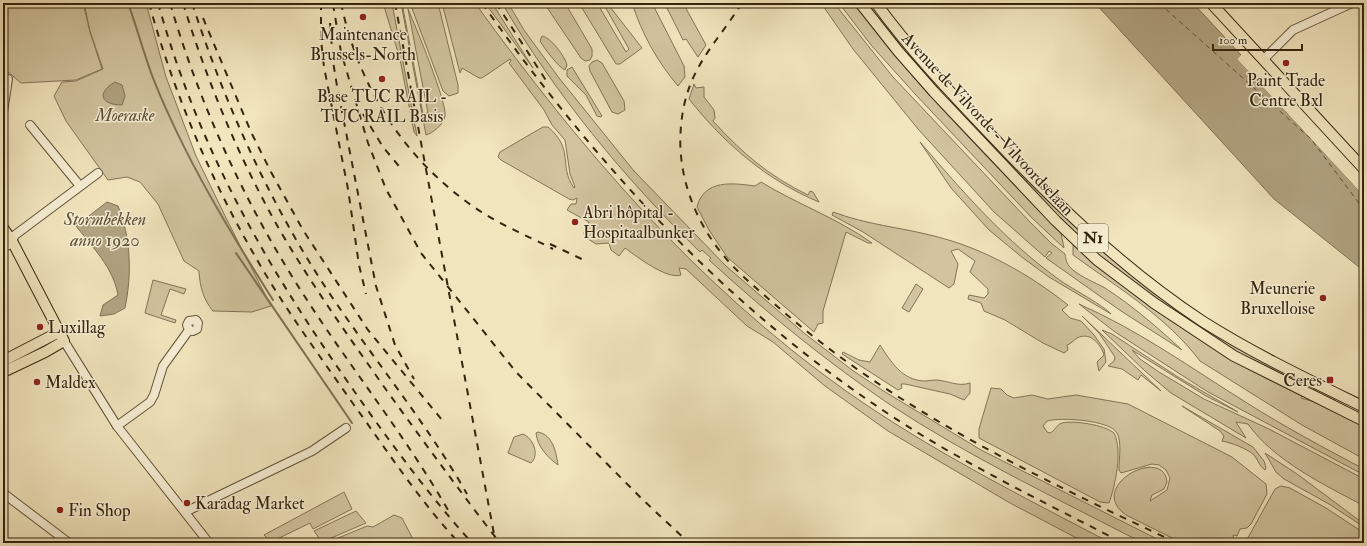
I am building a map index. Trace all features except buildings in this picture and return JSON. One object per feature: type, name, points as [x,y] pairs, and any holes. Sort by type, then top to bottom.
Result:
[{"type":"main road","name":"Avenue de Vilvorde - Vilvoordselaan","points":[[860,3],[898,51],[934,92],[1056,221],[1097,260],[1154,303],[1234,356],[1364,421]]},
{"type":"main road","name":"Avenue de Vilvorde - Vilvoordselaan","points":[[876,3],[915,53],[985,129],[1061,208],[1120,261],[1181,306],[1237,342],[1364,407]]},
{"type":"main road","points":[[1211,3],[1364,168]]},
{"type":"main road","points":[[3,228],[12,241],[62,337]]},
{"type":"main road","points":[[3,361],[62,337]]},
{"type":"main road","points":[[3,372],[45,352],[62,337]]},
{"type":"street","points":[[1264,59],[1293,30],[1352,3]]},
{"type":"street","points":[[3,79],[8,80],[3,112]]},
{"type":"street","points":[[30,124],[80,186]]},
{"type":"street","points":[[3,248],[8,246],[15,235],[98,172]]},
{"type":"street","points":[[117,426],[150,402],[154,395],[163,366],[189,330]]},
{"type":"street","points":[[62,337],[117,426],[209,543]]},
{"type":"street","points":[[185,512],[312,451],[346,428]]},
{"type":"street","points":[[3,493],[69,543]]},
{"type":"green space","points":[[3,3],[83,3],[90,32],[102,69],[76,80],[21,83],[7,71],[3,70]]},
{"type":"green space","name":"Moeraske","points":[[84,3],[146,3],[166,77],[196,156],[271,306],[252,312],[213,311],[203,292],[199,271],[184,261],[158,204],[140,182],[127,177],[108,180],[66,121],[54,96],[62,82],[76,81],[103,69],[90,31]]},
{"type":"green space","points":[[383,3],[392,3],[417,136],[414,132],[400,59]]},
{"type":"green space","points":[[401,3],[423,114],[428,113],[408,9],[430,63],[444,108],[445,116],[443,122],[435,130],[426,135]]},
{"type":"green space","points":[[410,3],[438,3],[458,85],[458,93],[449,96],[443,91]]},
{"type":"green space","points":[[442,3],[475,3],[515,58],[557,111],[600,163],[645,213],[740,307],[792,350],[878,413],[943,453],[1043,508],[1111,543],[1086,543],[1010,503],[888,431],[825,386],[773,342],[747,326],[686,269],[679,268],[681,275],[675,276],[668,274],[660,271],[625,248],[619,256],[611,250],[609,243],[596,244],[585,237],[584,233],[589,222],[567,210],[571,204],[576,204],[577,198],[573,200],[569,199],[498,157],[500,152],[543,127],[548,127],[556,135],[564,150],[569,180],[574,188],[575,187],[570,174],[565,140],[552,125],[544,110],[509,63],[511,61],[510,59],[482,78],[479,78],[462,68],[460,73]]},
{"type":"green space","points":[[485,3],[492,3],[533,68]]},
{"type":"green space","points":[[502,3],[508,3],[524,30],[559,78],[634,171],[726,266],[804,333],[852,370],[882,390],[981,450],[1165,543],[1143,543],[1014,477],[950,442],[889,404],[823,356],[781,322],[709,260],[711,258],[702,250],[700,252],[644,195],[592,134],[568,102],[523,37]]},
{"type":"green space","points":[[544,3],[565,3],[592,49],[592,56],[590,60],[585,61],[581,58]]},
{"type":"green space","points":[[579,3],[597,3],[626,52],[629,49],[603,3],[607,3],[642,48],[620,64],[616,64]]},
{"type":"green space","points":[[632,3],[652,3],[684,66],[685,77],[678,86],[663,67],[651,47],[640,26]]},
{"type":"green space","points":[[677,3],[683,3],[706,45],[698,57],[686,39],[683,40],[667,8]]},
{"type":"green space","points":[[821,3],[834,3],[893,77],[1029,221],[1051,243],[1065,254],[1067,263],[1071,268],[1125,302],[1182,350],[1121,311],[1046,258],[1052,253],[1049,251],[1045,257],[994,212],[918,129],[853,49]]},
{"type":"green space","points":[[839,3],[855,3],[878,34],[928,93],[980,150],[1061,233],[1064,248],[1032,218],[916,95],[871,45]]},
{"type":"green space","points":[[542,36],[553,43],[560,52],[566,61],[567,65],[565,70],[548,53],[540,41]]},
{"type":"green space","points":[[909,53],[1137,278],[1335,398],[1334,401],[1256,364],[1173,313],[1114,269],[1056,216],[906,55]]},
{"type":"green space","points":[[597,60],[602,63],[624,101],[625,110],[618,114],[612,112],[590,71],[589,66],[592,62]]},
{"type":"green space","points":[[572,67],[602,116],[601,117],[597,116],[586,95],[567,76],[567,70]]},
{"type":"green space","points":[[694,84],[696,88],[704,87],[704,97],[714,110],[715,118],[713,121],[735,143],[768,172],[808,195],[810,191],[813,192],[819,202],[781,183],[747,159],[717,131],[689,99]]},
{"type":"green space","points":[[920,142],[986,216],[1022,250],[1061,281],[1096,302],[1111,314],[1049,277],[989,230],[951,188]]},
{"type":"green space","points":[[761,182],[845,226],[872,243],[868,243],[846,232],[823,311],[823,323],[818,324],[814,332],[727,257],[709,230],[697,207],[706,191],[713,187],[729,184],[755,186]]},
{"type":"green space","points":[[833,212],[871,223],[952,241],[970,247],[1005,263],[1038,283],[1068,305],[1062,310],[1070,318],[1081,321],[1094,335],[1104,349],[1106,362],[1099,371],[1097,362],[1104,355],[1098,343],[1087,336],[1077,338],[1067,345],[1068,350],[1064,353],[1043,343],[1005,320],[984,311],[981,303],[968,299],[969,295],[984,298],[988,294],[988,289],[970,272],[975,261],[958,249],[951,251],[958,264],[954,284],[949,288],[863,232],[832,215]]},
{"type":"green space","points":[[1073,245],[1269,379],[1302,396],[1301,398],[1315,402],[1364,426],[1364,459],[1302,425],[1200,361],[1187,345],[1157,317],[1124,291],[1073,255]]},
{"type":"green space","points":[[153,280],[186,289],[184,294],[170,289],[161,315],[176,320],[175,323],[145,313]]},
{"type":"green space","points":[[916,284],[923,289],[909,312],[902,308]]},
{"type":"green space","points":[[1079,304],[1144,338],[1247,403],[1319,445],[1364,469],[1364,475],[1208,392],[1115,332]]},
{"type":"green space","points":[[1082,316],[1161,391],[1141,375],[1138,380],[1122,369],[1108,366],[1114,361],[1115,357],[1099,333]]},
{"type":"green space","points":[[1102,330],[1112,334],[1178,377],[1238,412],[1206,396],[1132,350],[1140,359],[1159,372],[1204,399],[1269,429],[1364,479],[1364,506],[1317,481],[1286,461],[1259,437],[1248,424],[1236,422],[1246,438],[1171,393],[1145,371]]},
{"type":"green space","points":[[880,345],[888,358],[903,374],[916,380],[937,380],[961,384],[970,383],[970,393],[964,400],[950,394],[905,384],[901,384],[902,388],[898,390],[842,354],[843,352],[859,360],[870,362]]},
{"type":"green space","points":[[991,388],[1001,389],[1007,395],[1014,398],[1032,395],[1048,399],[1076,395],[1128,404],[1232,457],[1266,484],[1267,494],[1251,524],[1247,528],[1240,529],[1237,536],[1233,535],[1234,543],[1182,543],[1126,515],[1116,504],[1115,492],[1120,482],[1130,474],[1142,469],[1154,467],[1163,472],[1167,482],[1164,489],[1152,495],[1150,501],[1167,490],[1170,478],[1166,470],[1159,465],[1152,464],[1121,473],[1119,470],[1119,437],[1113,429],[1095,422],[1062,419],[1047,421],[1043,426],[1047,432],[1050,433],[1062,423],[1074,422],[1104,428],[1114,433],[1117,440],[1118,458],[1114,488],[1109,503],[1100,502],[979,438],[979,429]]},
{"type":"green space","points":[[1182,406],[1253,447],[1264,461],[1266,468],[1265,470],[1251,452],[1239,446],[1222,441],[1224,436],[1220,431]]},
{"type":"green space","points":[[538,432],[550,440],[555,450],[558,465],[550,459],[541,447],[536,433]]},
{"type":"green space","points":[[523,434],[530,439],[534,447],[535,456],[531,463],[508,453],[514,437]]},
{"type":"green space","points":[[1265,453],[1297,474],[1364,524],[1364,527],[1329,504],[1284,479],[1276,472]]},
{"type":"green space","points":[[1281,486],[1290,488],[1326,508],[1364,533],[1364,543],[1245,543],[1275,489]]},
{"type":"green space","points":[[344,492],[352,509],[313,529],[310,523],[271,542],[264,535]]},
{"type":"green space","points":[[356,511],[366,523],[322,542],[314,531]]},
{"type":"green space","points":[[394,515],[402,518],[415,543],[326,543],[367,526],[373,527]]},
{"type":"water","points":[[1095,3],[1193,3],[1241,55],[1237,59],[1364,196],[1364,271],[1274,199]]},
{"type":"water","points":[[115,82],[122,85],[125,96],[122,105],[109,103],[104,98],[103,94],[105,90]]},
{"type":"water","name":"Stormbekken anno 1920","points":[[107,202],[118,206],[126,231],[129,256],[129,282],[125,308],[114,314],[100,316],[103,305],[118,295],[112,276],[102,258],[76,226]]},
{"type":"pier","points":[[1242,54],[1239,59],[1364,193],[1364,196],[1237,59]]},
{"type":"waterway","points":[[128,3],[153,78],[178,136],[223,219],[273,300]]},
{"type":"waterway","points":[[236,253],[352,423]]},
{"type":"ferry route","points":[[1159,3],[1311,139],[1364,210]]},
{"type":"railway","points":[[149,3],[171,74],[198,143],[213,177],[247,243],[287,308],[354,405],[418,493],[459,543]]},
{"type":"railway","points":[[158,3],[193,108],[214,157],[263,250],[320,342],[366,408],[424,486],[472,543]]},
{"type":"railway","points":[[170,3],[196,81],[211,119],[245,194],[285,265],[307,300],[415,456],[448,510]]},
{"type":"railway","points":[[183,3],[202,61],[224,118],[263,200],[278,227],[317,290],[387,391],[500,543]]},
{"type":"railway","points":[[192,3],[204,40],[248,147],[302,249],[340,309],[415,413],[467,494]]},
{"type":"railway","points":[[321,3],[321,40],[324,67],[348,189],[359,265],[366,294]]},
{"type":"railway","points":[[341,3],[349,35],[360,66],[374,95],[391,123],[410,148],[432,172],[456,194],[491,218],[553,249]]},
{"type":"railway","points":[[395,3],[494,534]]},
{"type":"railway","points":[[482,3],[525,62],[615,173],[664,226],[715,276],[768,324],[825,369],[913,430],[972,464],[1123,543]]},
{"type":"railway","points":[[496,3],[549,85]]},
{"type":"railway","points":[[742,3],[712,46],[695,74],[684,106],[680,141],[683,172],[692,202],[706,230],[728,261],[752,285],[823,344],[870,378],[919,410],[969,439],[1072,493],[1177,543]]},
{"type":"railway","points":[[333,4],[341,52],[368,143],[386,189],[421,253],[516,372],[641,498],[689,543]]},
{"type":"railway","points":[[203,18],[251,132],[303,230],[368,330],[442,420]]},
{"type":"railway","points":[[330,23],[333,61],[337,86],[376,286],[395,345],[414,379]]},
{"type":"railway","points":[[363,114],[383,147],[403,171]]},
{"type":"railway","points":[[550,244],[588,262]]},
{"type":"place","name":"Maintenance Brussels-North","points":[[363,17]]},
{"type":"place","name":"Paint Trade Centre Bxl","points":[[1286,63]]},
{"type":"place","name":"Base TUC RAIL - TUC RAIL Basis","points":[[382,79]]},
{"type":"place","name":"Abri hôpital - Hospitaalbunker","points":[[575,222]]},
{"type":"place","name":"Meunerie Bruxelloise","points":[[1323,298]]},
{"type":"place","name":"Luxillag","points":[[40,327]]},
{"type":"place","name":"Ceres","points":[[1330,380]]},
{"type":"place","name":"Maldex","points":[[37,382]]},
{"type":"place","name":"Karadag Market","points":[[187,503]]},
{"type":"place","name":"Fin Shop","points":[[60,510]]}]
